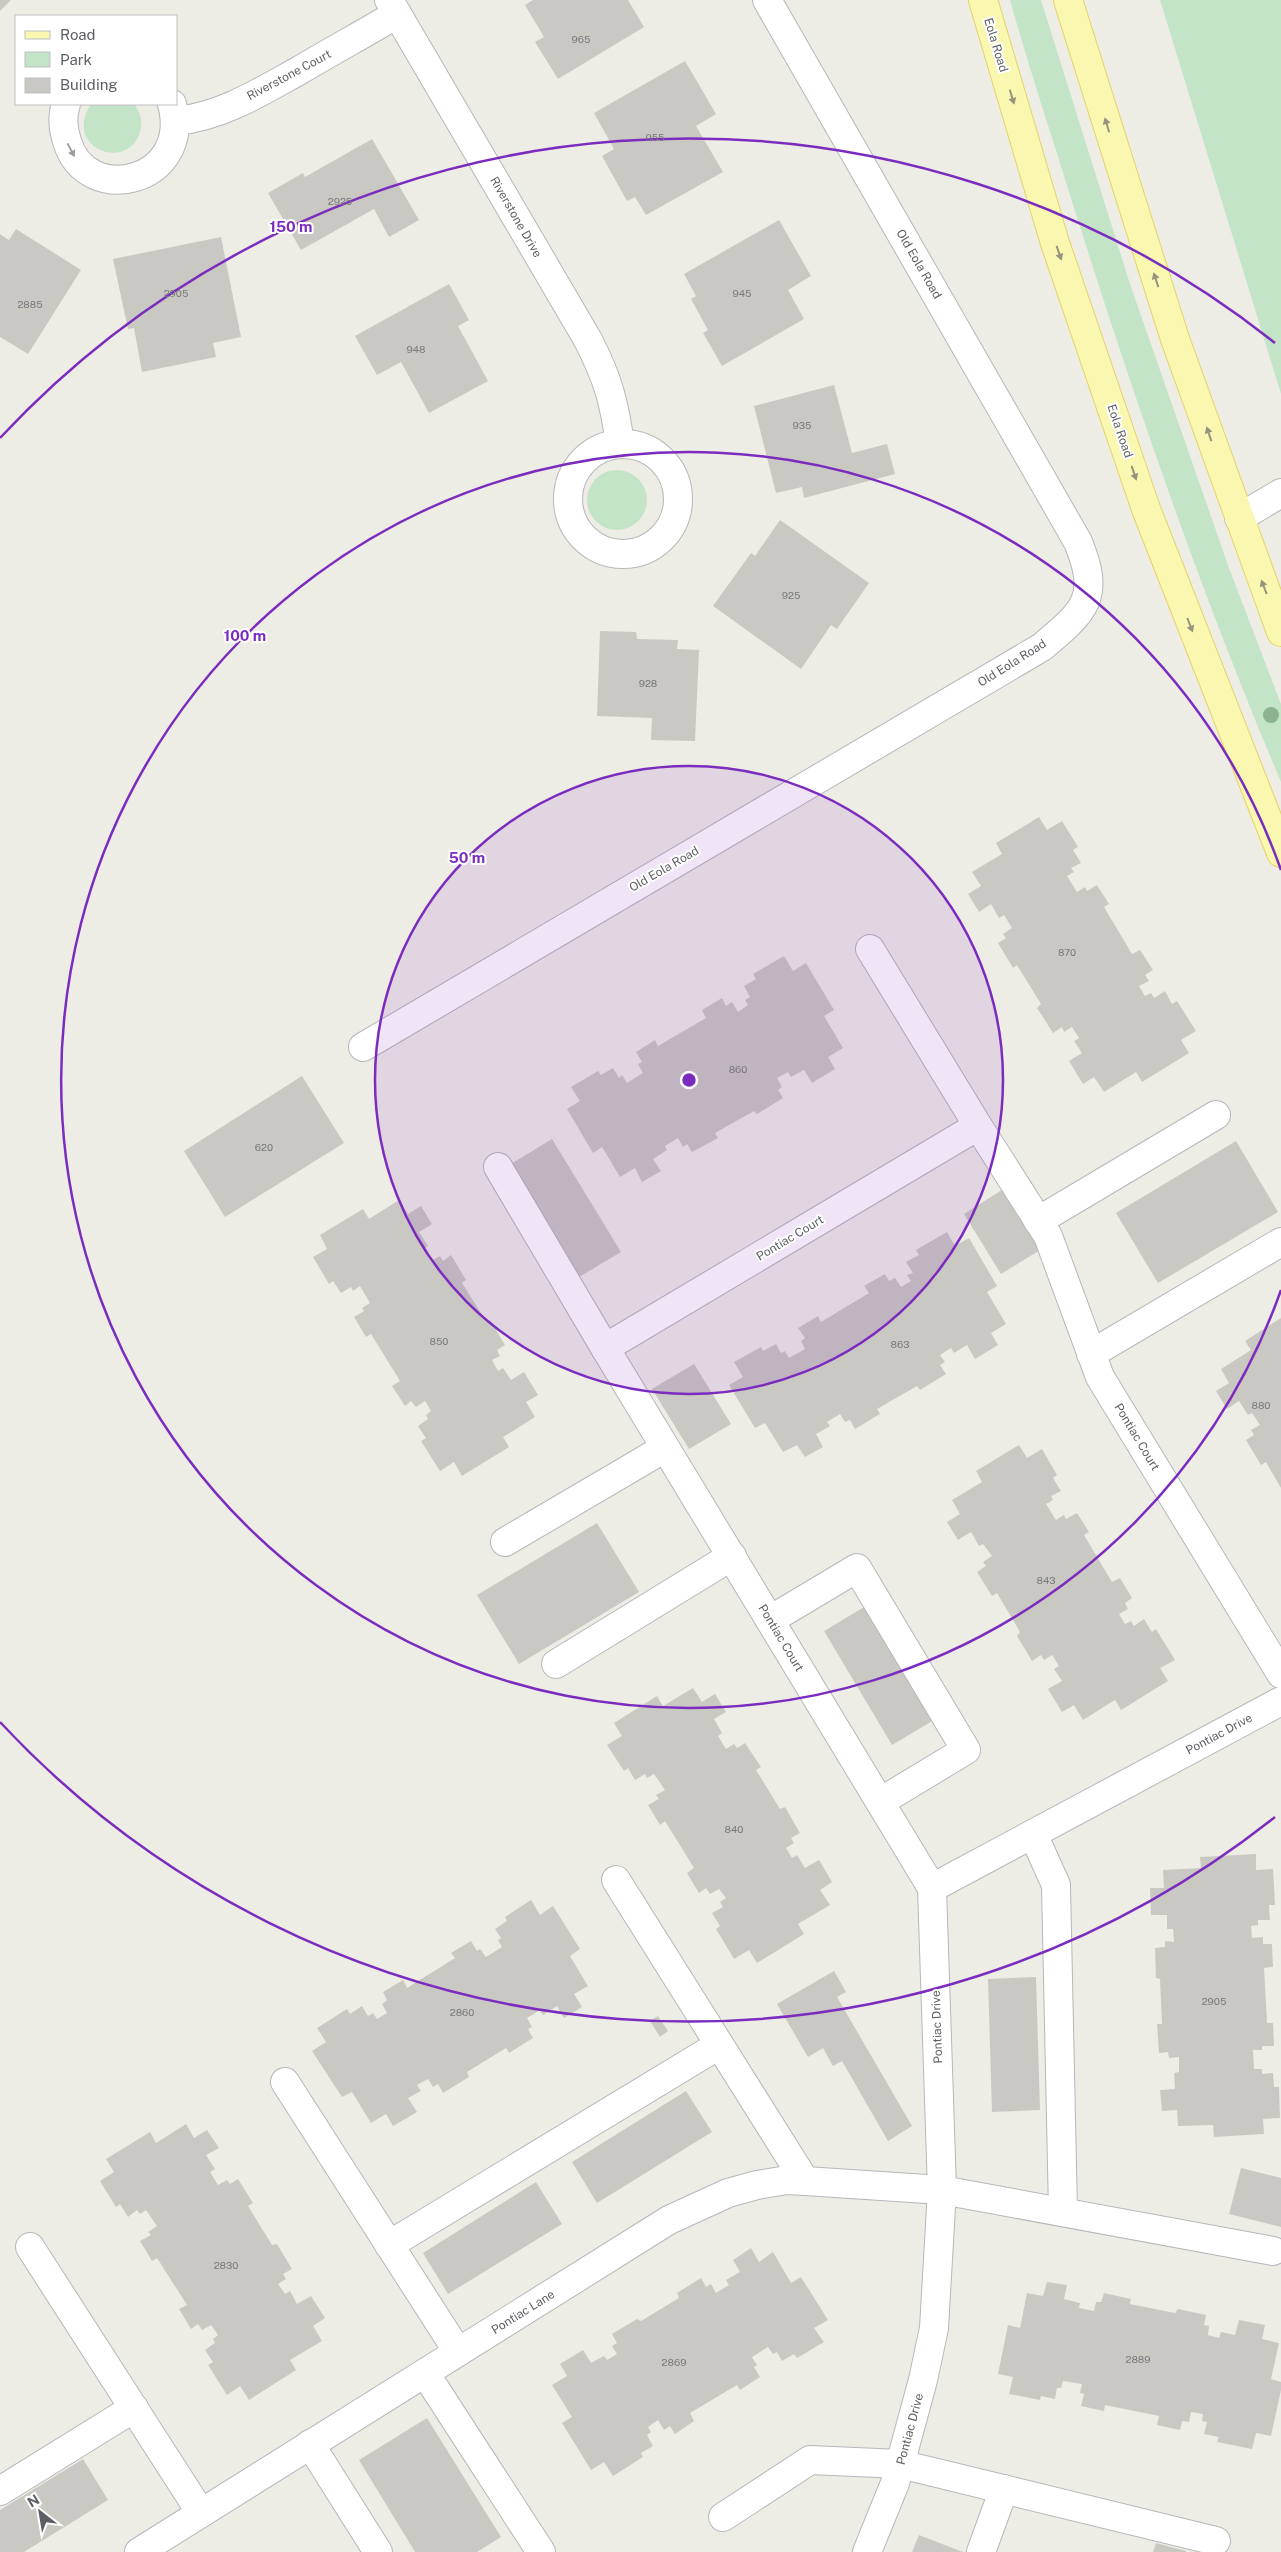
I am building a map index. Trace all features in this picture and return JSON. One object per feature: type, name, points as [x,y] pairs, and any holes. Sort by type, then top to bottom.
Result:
[{"type":"main road","name":"Eola Road","points":[[983,0],[1055,243],[1146,509],[1281,853]]},
{"type":"main road","points":[[1068,0],[1175,339],[1281,632]]},
{"type":"street","name":"Old Eola Road","points":[[363,1046],[1042,646],[1081,611],[1089,592],[1088,567],[1078,542],[767,0]]},
{"type":"street","name":"Riverstone Court","points":[[66,105],[63,128],[70,152],[84,168],[103,178],[134,178],[158,166],[172,146],[174,112],[194,119],[225,108],[270,87],[393,7]]},
{"type":"street","name":"Riverstone Drive","points":[[393,7],[588,340],[606,376],[615,406],[620,444]]},
{"type":"street","points":[[1239,518],[1281,493]]},
{"type":"street","points":[[870,950],[978,1126]]},
{"type":"street","points":[[1038,1221],[1216,1115]]},
{"type":"street","name":"Pontiac Court","points":[[932,1888],[605,1348],[978,1126],[1048,1236],[1100,1377],[1281,1674]]},
{"type":"street","points":[[498,1167],[605,1348]]},
{"type":"street","points":[[1091,1354],[1281,1242]]},
{"type":"street","points":[[505,1542],[665,1448]]},
{"type":"street","points":[[556,1664],[732,1556]]},
{"type":"street","points":[[770,1620],[857,1568],[942,1708],[966,1750],[880,1802]]},
{"type":"street","name":"Pontiac Drive","points":[[868,2552],[900,2464],[923,2380],[934,2328],[942,2190],[932,1888],[1281,1701]]},
{"type":"street","points":[[1033,1834],[1056,1886],[1063,2212]]},
{"type":"street","points":[[616,1880],[805,2181]]},
{"type":"street","points":[[389,2245],[719,2045]]},
{"type":"street","points":[[285,2082],[458,2352]]},
{"type":"street","name":"Pontiac Lane","points":[[138,2552],[669,2220],[699,2205],[757,2185],[787,2180],[942,2190],[1273,2251]]},
{"type":"street","points":[[30,2246],[201,2513]]},
{"type":"street","points":[[425,2373],[541,2552]]},
{"type":"street","points":[[0,2491],[134,2408]]},
{"type":"street","points":[[310,2444],[378,2552]]},
{"type":"street","points":[[723,2516],[810,2460],[900,2464],[1216,2541]]},
{"type":"street","points":[[982,2552],[1004,2489]]},
{"type":"green space","points":[[1010,0],[1041,0],[1130,284],[1229,568],[1281,704],[1281,782],[1223,638],[1168,491],[1094,269]]},
{"type":"green space","points":[[1160,0],[1281,0],[1281,394]]},
{"type":"green space","points":[[91,105],[135,105],[140,114],[140,132],[133,144],[123,151],[112,153],[100,150],[91,143],[85,133],[84,120]]},
{"type":"green space","points":[[611,470],[623,470],[634,475],[642,483],[647,494],[645,512],[634,525],[623,530],[611,530],[600,525],[592,517],[587,506],[587,494],[592,483],[600,475]]},
{"type":"building","points":[[0,0],[11,0],[0,11]]},
{"type":"building","points":[[533,0],[628,0],[644,27],[558,79],[535,42],[544,37],[525,5]]},
{"type":"building","points":[[685,61],[716,114],[696,126],[723,172],[646,215],[635,197],[627,201],[602,156],[614,149],[594,113]]},
{"type":"building","points":[[372,139],[419,220],[389,237],[374,209],[301,250],[268,193],[303,173],[305,177]]},
{"type":"building","points":[[779,220],[811,276],[788,290],[804,319],[722,366],[703,333],[708,330],[691,299],[696,296],[684,274]]},
{"type":"building","points":[[16,229],[81,270],[28,354],[0,337],[0,234],[9,240]]},
{"type":"building","points":[[221,237],[241,337],[213,343],[216,357],[142,372],[134,328],[128,329],[113,259]]},
{"type":"building","points":[[449,284],[469,320],[458,326],[488,381],[429,413],[401,362],[377,375],[355,336]]},
{"type":"building","points":[[834,385],[852,453],[887,444],[895,474],[804,498],[802,487],[776,493],[754,406]]},
{"type":"building","points":[[780,520],[869,583],[837,629],[831,625],[801,669],[713,606],[751,553],[755,556]]},
{"type":"building","points":[[600,631],[636,632],[637,639],[678,640],[677,649],[699,650],[695,741],[651,740],[652,718],[597,716]]},
{"type":"building","points":[[1039,817],[1047,830],[1062,821],[1078,847],[1073,850],[1081,863],[1071,868],[1074,872],[1067,876],[1077,892],[1085,887],[1087,891],[1097,885],[1109,904],[1104,907],[1132,954],[1140,950],[1153,970],[1145,975],[1149,981],[1139,986],[1145,996],[1151,993],[1154,998],[1165,991],[1172,1004],[1177,1001],[1196,1031],[1181,1040],[1189,1053],[1142,1082],[1136,1072],[1104,1092],[1094,1077],[1083,1084],[1069,1061],[1082,1053],[1074,1041],[1079,1038],[1072,1027],[1064,1032],[1062,1027],[1053,1033],[1037,1008],[1041,1004],[1017,965],[1013,968],[998,943],[1006,938],[1003,934],[1012,928],[1004,915],[999,918],[991,904],[979,912],[968,894],[981,886],[972,872],[1002,854],[996,843]]},
{"type":"building","points":[[784,956],[793,971],[806,963],[834,1010],[824,1016],[843,1048],[828,1057],[835,1069],[812,1083],[804,1070],[791,1077],[788,1072],[777,1078],[782,1087],[778,1090],[783,1098],[757,1114],[754,1111],[715,1133],[718,1138],[692,1152],[687,1144],[683,1147],[678,1138],[665,1146],[667,1150],[653,1159],[661,1171],[642,1182],[635,1168],[620,1177],[602,1147],[593,1153],[567,1109],[580,1101],[571,1087],[598,1071],[601,1075],[613,1068],[619,1078],[622,1075],[627,1083],[643,1073],[638,1064],[642,1062],[636,1052],[655,1040],[658,1046],[706,1018],[702,1010],[722,998],[726,1006],[732,1002],[738,1012],[748,1005],[745,1000],[750,997],[744,986],[756,979],[753,974]]},
{"type":"building","points":[[302,1076],[344,1143],[225,1217],[184,1151]]},
{"type":"building","points":[[552,1139],[621,1252],[579,1277],[511,1164]]},
{"type":"building","points":[[1236,1141],[1278,1212],[1158,1283],[1116,1213]]},
{"type":"building","points":[[1005,1188],[1042,1249],[1001,1274],[964,1214]]},
{"type":"building","points":[[399,1200],[408,1214],[421,1206],[432,1224],[419,1232],[428,1246],[424,1249],[431,1261],[440,1256],[443,1261],[451,1255],[466,1280],[462,1283],[486,1321],[490,1320],[505,1345],[497,1350],[500,1356],[492,1360],[498,1371],[503,1368],[511,1380],[524,1372],[538,1395],[526,1402],[535,1417],[503,1437],[509,1447],[462,1476],[454,1462],[440,1471],[421,1441],[426,1438],[418,1426],[428,1419],[426,1415],[431,1411],[425,1401],[416,1407],[411,1401],[405,1406],[392,1386],[400,1381],[371,1334],[366,1337],[354,1317],[364,1311],[362,1308],[370,1303],[360,1286],[353,1291],[351,1287],[341,1293],[333,1281],[329,1284],[313,1257],[327,1249],[320,1235],[363,1209],[369,1219]]},
{"type":"building","points":[[947,1232],[955,1246],[969,1238],[997,1286],[987,1292],[1006,1324],[991,1333],[998,1345],[975,1359],[967,1345],[954,1353],[951,1348],[940,1355],[945,1362],[940,1365],[946,1374],[920,1390],[917,1386],[877,1409],[880,1414],[855,1429],[850,1420],[845,1422],[840,1414],[827,1422],[830,1426],[816,1434],[823,1447],[805,1457],[797,1445],[783,1452],[765,1423],[755,1428],[729,1385],[743,1377],[734,1362],[761,1347],[763,1351],[776,1344],[781,1353],[785,1351],[789,1358],[805,1349],[801,1341],[805,1338],[798,1328],[818,1316],[821,1322],[869,1293],[864,1286],[885,1274],[889,1281],[895,1278],[901,1287],[911,1281],[907,1275],[913,1273],[906,1262],[919,1255],[916,1250]]},
{"type":"building","points":[[1281,1318],[1281,1488],[1266,1462],[1261,1465],[1246,1440],[1254,1435],[1251,1430],[1260,1425],[1252,1413],[1248,1415],[1239,1401],[1227,1409],[1216,1391],[1229,1383],[1221,1369],[1251,1350],[1245,1341]]},
{"type":"building","points":[[694,1364],[731,1424],[689,1449],[652,1389]]},
{"type":"building","points":[[1019,1445],[1027,1458],[1042,1449],[1057,1475],[1053,1478],[1061,1491],[1051,1496],[1053,1500],[1046,1504],[1056,1520],[1064,1515],[1066,1519],[1077,1513],[1089,1532],[1084,1535],[1112,1582],[1120,1578],[1132,1598],[1125,1603],[1128,1609],[1119,1614],[1125,1624],[1131,1621],[1134,1626],[1144,1619],[1152,1632],[1156,1629],[1175,1660],[1160,1668],[1168,1681],[1121,1710],[1115,1700],[1083,1720],[1074,1705],[1062,1712],[1048,1689],[1062,1681],[1054,1669],[1059,1666],[1052,1655],[1044,1660],[1041,1655],[1032,1661],[1017,1636],[1020,1632],[997,1593],[992,1596],[977,1572],[986,1566],[983,1562],[992,1556],[983,1544],[979,1546],[971,1532],[958,1540],[947,1522],[960,1514],[952,1500],[982,1482],[976,1471]]},
{"type":"building","points":[[597,1523],[639,1592],[519,1664],[477,1595]]},
{"type":"building","points":[[866,1606],[934,1720],[892,1745],[824,1631]]},
{"type":"building","points":[[693,1688],[702,1702],[715,1694],[726,1712],[714,1719],[722,1733],[718,1736],[726,1749],[734,1744],[737,1748],[745,1743],[761,1767],[756,1770],[780,1809],[785,1807],[800,1833],[791,1838],[794,1843],[786,1848],[792,1858],[797,1855],[805,1868],[819,1860],[832,1882],[820,1890],[830,1905],[798,1924],[804,1934],[757,1963],[749,1950],[734,1959],[716,1929],[720,1926],[712,1913],[723,1907],[720,1902],[726,1898],[719,1889],[710,1894],[706,1888],[699,1893],[687,1873],[694,1868],[665,1821],[660,1825],[648,1805],[659,1799],[656,1795],[665,1790],[654,1774],[647,1778],[645,1774],[635,1780],[628,1768],[624,1771],[607,1745],[622,1736],[614,1723],[657,1696],[663,1706]]},
{"type":"building","points":[[1256,1854],[1256,1870],[1273,1869],[1275,1905],[1269,1905],[1270,1920],[1258,1920],[1258,1925],[1251,1926],[1252,1938],[1263,1937],[1263,1944],[1272,1944],[1273,1967],[1264,1968],[1267,2023],[1273,2023],[1274,2046],[1262,2046],[1262,2050],[1253,2050],[1254,2069],[1262,2069],[1262,2074],[1273,2073],[1274,2087],[1279,2087],[1280,2118],[1263,2119],[1264,2134],[1214,2137],[1213,2125],[1178,2126],[1177,2110],[1162,2111],[1160,2090],[1175,2089],[1174,2073],[1179,2072],[1179,2057],[1169,2058],[1168,2052],[1159,2053],[1157,2024],[1162,2024],[1160,1979],[1156,1978],[1155,1948],[1165,1947],[1165,1941],[1174,1942],[1173,1929],[1167,1929],[1167,1915],[1151,1915],[1150,1888],[1164,1888],[1163,1870],[1201,1868],[1200,1857]]},
{"type":"building","points":[[531,1900],[540,1915],[553,1906],[580,1949],[570,1956],[588,1986],[574,1994],[582,2007],[564,2018],[557,2006],[543,2015],[540,2010],[527,2018],[532,2027],[528,2029],[533,2038],[509,2053],[506,2048],[467,2072],[469,2077],[443,2093],[438,2084],[433,2087],[428,2079],[417,2085],[421,2091],[408,2098],[417,2112],[393,2126],[386,2114],[371,2123],[352,2092],[342,2097],[312,2051],[326,2042],[317,2028],[347,2009],[350,2014],[362,2006],[368,2016],[373,2013],[377,2019],[387,2013],[382,2004],[387,2000],[383,1992],[403,1980],[407,1988],[455,1958],[451,1953],[471,1941],[477,1951],[480,1949],[486,1957],[502,1947],[498,1940],[501,1938],[495,1929],[507,1921],[505,1917]]},
{"type":"building","points":[[834,1971],[846,1992],[837,1997],[912,2126],[888,2141],[842,2061],[833,2066],[823,2048],[808,2057],[777,2004]]},
{"type":"building","points":[[1036,1977],[1040,2110],[992,2112],[988,1979]]},
{"type":"building","points":[[658,2016],[668,2031],[660,2037],[650,2021]]},
{"type":"building","points":[[686,2091],[712,2132],[597,2203],[572,2162]]},
{"type":"building","points":[[186,2124],[194,2138],[207,2130],[219,2148],[206,2155],[215,2169],[210,2172],[218,2185],[227,2180],[230,2184],[238,2179],[253,2203],[248,2206],[272,2245],[277,2244],[292,2269],[283,2274],[286,2279],[278,2284],[285,2294],[290,2291],[297,2304],[311,2296],[325,2318],[313,2326],[322,2341],[290,2360],[296,2370],[249,2400],[240,2386],[227,2395],[208,2365],[213,2362],[205,2350],[215,2343],[213,2339],[218,2335],[211,2325],[202,2330],[198,2324],[191,2329],[179,2309],[187,2305],[157,2258],[152,2261],[140,2241],[151,2235],[148,2232],[157,2226],[146,2210],[140,2214],[137,2210],[128,2217],[120,2204],[116,2207],[100,2181],[114,2172],[106,2159],[150,2132],[156,2143]]},
{"type":"building","points":[[1241,2168],[1281,2178],[1281,2227],[1229,2214]]},
{"type":"building","points":[[536,2182],[562,2224],[448,2294],[423,2253]]},
{"type":"building","points":[[751,2248],[759,2262],[773,2252],[791,2283],[801,2277],[828,2320],[814,2328],[824,2342],[797,2358],[794,2354],[782,2361],[777,2352],[773,2354],[768,2347],[752,2357],[757,2365],[754,2367],[760,2377],[740,2390],[737,2385],[690,2413],[694,2421],[675,2434],[670,2426],[664,2430],[658,2420],[648,2427],[651,2432],[647,2435],[653,2446],[641,2453],[643,2457],[613,2476],[604,2462],[591,2470],[562,2423],[572,2417],[552,2385],[567,2376],[560,2364],[583,2350],[591,2363],[604,2356],[607,2360],[617,2354],[612,2346],[617,2343],[612,2334],[637,2319],[641,2321],[679,2298],[677,2293],[701,2278],[706,2287],[711,2284],[716,2293],[729,2285],[726,2280],[740,2272],[733,2260]]},
{"type":"building","points":[[1047,2282],[1067,2285],[1064,2299],[1080,2303],[1079,2308],[1094,2311],[1096,2302],[1101,2302],[1104,2293],[1131,2299],[1130,2304],[1175,2313],[1178,2309],[1206,2315],[1204,2325],[1209,2326],[1208,2335],[1219,2338],[1221,2332],[1235,2335],[1239,2320],[1265,2325],[1262,2339],[1279,2343],[1271,2379],[1281,2382],[1281,2390],[1271,2436],[1256,2433],[1252,2449],[1217,2442],[1219,2437],[1204,2434],[1207,2422],[1202,2421],[1203,2414],[1191,2412],[1189,2422],[1182,2421],[1180,2430],[1157,2425],[1159,2416],[1105,2405],[1104,2411],[1081,2406],[1084,2394],[1080,2393],[1082,2384],[1063,2381],[1061,2388],[1057,2388],[1055,2399],[1041,2396],[1040,2400],[1009,2394],[1013,2377],[998,2374],[1008,2325],[1020,2328],[1027,2293],[1043,2296]]},
{"type":"building","points":[[427,2418],[501,2537],[477,2552],[415,2552],[359,2460]]},
{"type":"building","points":[[83,2459],[108,2500],[24,2552],[0,2552],[0,2510]]},
{"type":"building","points":[[919,2535],[963,2552],[912,2552]]},
{"type":"building","points":[[1156,2543],[1186,2551],[1186,2552],[1153,2552]]}]
